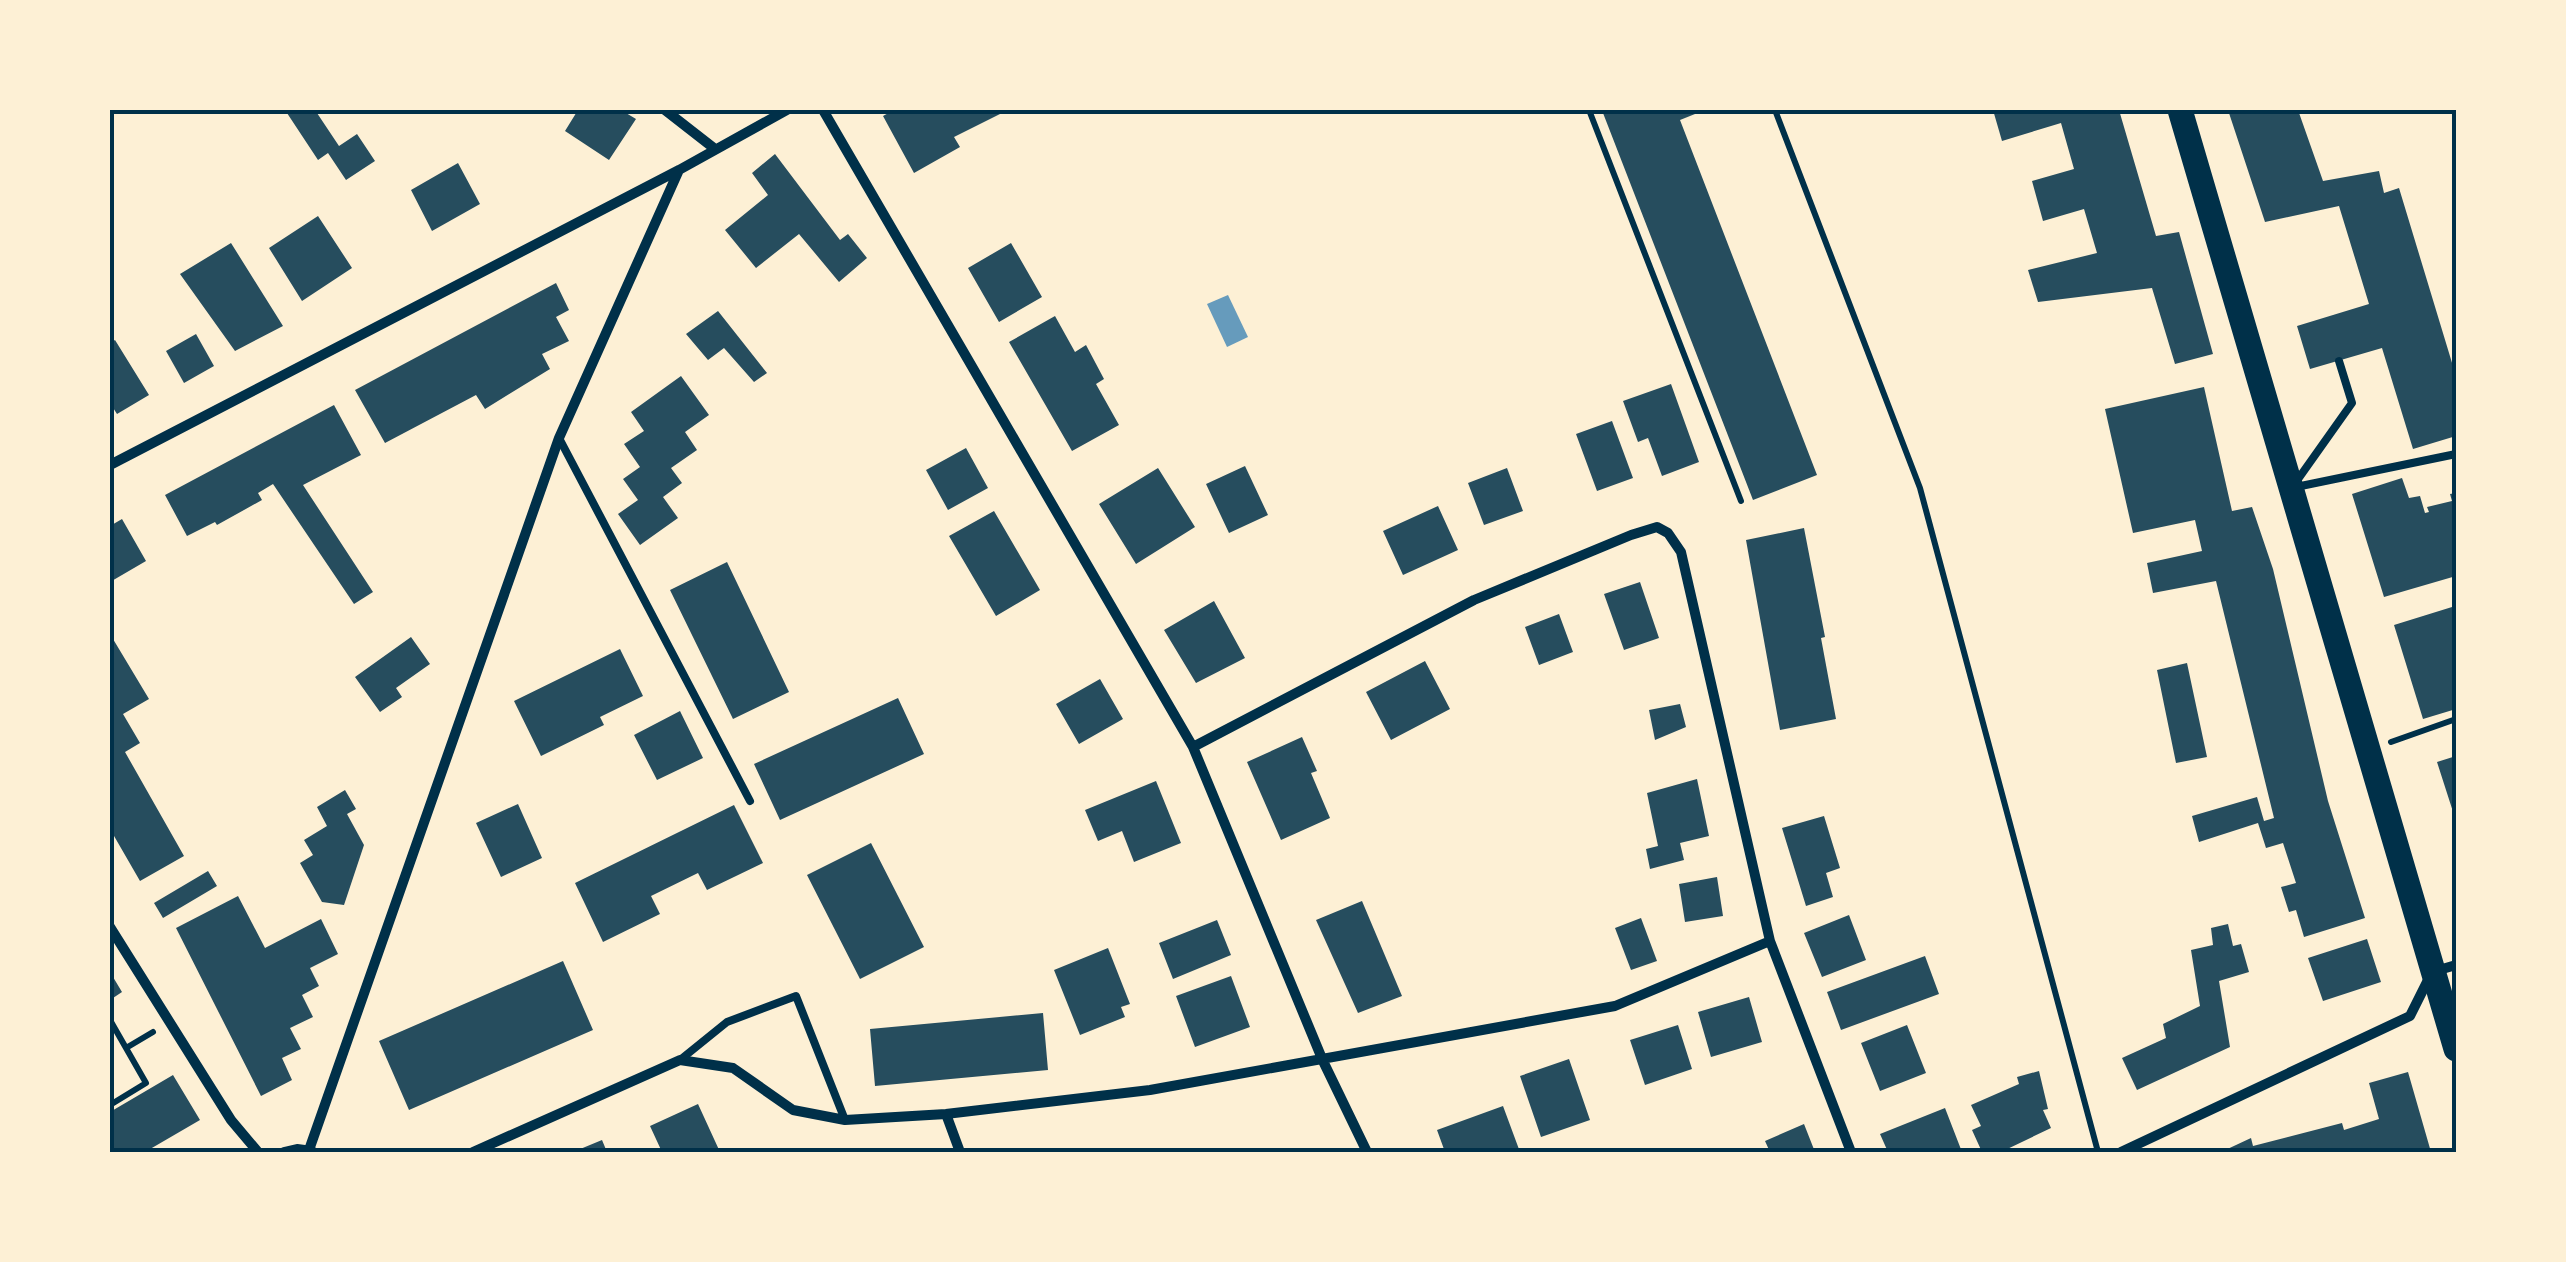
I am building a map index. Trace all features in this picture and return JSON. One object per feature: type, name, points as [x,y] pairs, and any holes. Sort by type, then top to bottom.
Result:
[{"type":"main road","points":[[2180,110],[2366,750],[2444,968],[2456,1049]]},
{"type":"street","points":[[665,110],[716,148]]},
{"type":"street","points":[[110,465],[679,170],[786,110]]},
{"type":"street","points":[[823,110],[1193,747],[1324,1060],[1367,1152]]},
{"type":"street","points":[[284,1152],[311,1151],[559,438],[679,170]]},
{"type":"street","points":[[1193,747],[1474,600],[1631,534],[1657,527],[1668,533],[1681,552],[1770,941],[1851,1152]]},
{"type":"street","points":[[110,927],[231,1120],[258,1152]]},
{"type":"street","points":[[472,1152],[680,1060],[733,1068],[793,1110],[844,1120],[946,1114],[1150,1090],[1615,1006],[1770,941]]},
{"type":"street","points":[[2121,1152],[2410,1016],[2444,968]]},
{"type":"street","points":[[946,1114],[960,1152]]},
{"type":"lane","points":[[2292,488],[2352,403],[2338,361]]},
{"type":"lane","points":[[559,438],[750,801]]},
{"type":"lane","points":[[2292,488],[2456,454]]},
{"type":"lane","points":[[680,1060],[727,1022],[796,996],[844,1120]]},
{"type":"path","points":[[1589,110],[1742,501]]},
{"type":"path","points":[[1775,110],[1920,488],[2098,1152]]},
{"type":"path","points":[[2366,750],[2456,719]]},
{"type":"path","points":[[110,1020],[146,1083],[110,1104]]},
{"type":"path","points":[[126,1048],[170,1021]]},
{"type":"water","points":[[1228,295],[1248,337],[1227,347],[1207,304]]},
{"type":"building","points":[[285,110],[315,110],[339,146],[357,134],[375,161],[346,180],[328,153],[318,160]]},
{"type":"building","points":[[578,110],[621,110],[636,119],[609,160],[565,131]]},
{"type":"building","points":[[894,110],[1008,110],[954,137],[960,147],[914,173],[883,116]]},
{"type":"building","points":[[1705,110],[1680,120],[1817,475],[1753,500],[1603,113]]},
{"type":"building","points":[[1993,110],[2119,110],[2156,236],[2179,232],[2213,354],[2175,364],[2152,288],[2038,302],[2028,270],[2097,253],[2084,209],[2043,221],[2032,181],[2074,169],[2061,123],[2002,141]]},
{"type":"building","points":[[2228,110],[2298,110],[2323,181],[2379,171],[2384,193],[2399,188],[2456,376],[2456,436],[2413,449],[2382,348],[2310,369],[2297,326],[2369,304],[2339,206],[2265,222]]},
{"type":"building","points":[[775,154],[840,240],[848,234],[867,258],[839,282],[799,234],[756,268],[725,230],[768,195],[752,173]]},
{"type":"building","points":[[458,163],[480,204],[432,231],[411,190]]},
{"type":"building","points":[[318,216],[352,268],[302,301],[269,248]]},
{"type":"building","points":[[231,243],[283,326],[235,351],[180,274]]},
{"type":"building","points":[[1011,243],[1042,297],[999,322],[968,268]]},
{"type":"building","points":[[556,283],[569,310],[556,317],[569,341],[542,354],[550,369],[485,409],[476,395],[385,443],[355,390]]},
{"type":"building","points":[[718,311],[767,373],[754,382],[724,348],[708,360],[686,334]]},
{"type":"building","points":[[1055,316],[1075,352],[1086,345],[1104,379],[1096,384],[1119,425],[1072,451],[1009,342]]},
{"type":"building","points":[[196,334],[214,366],[184,383],[166,351]]},
{"type":"building","points":[[115,340],[149,395],[117,414],[110,403],[110,343]]},
{"type":"building","points":[[681,376],[709,415],[685,432],[697,450],[671,468],[682,483],[663,497],[678,518],[640,545],[618,514],[638,500],[623,479],[640,467],[624,444],[644,431],[631,412]]},
{"type":"building","points":[[1671,384],[1699,462],[1662,476],[1648,438],[1638,442],[1623,401]]},
{"type":"building","points":[[2204,387],[2232,511],[2252,507],[2273,569],[2328,801],[2365,918],[2304,937],[2296,910],[2289,912],[2281,887],[2296,883],[2283,843],[2266,848],[2258,823],[2199,842],[2192,816],[2257,797],[2264,821],[2274,818],[2216,581],[2153,593],[2147,563],[2202,551],[2195,520],[2133,533],[2105,409]]},
{"type":"building","points":[[334,405],[361,455],[303,485],[373,592],[354,604],[273,484],[258,493],[262,500],[217,525],[215,522],[187,536],[165,495]]},
{"type":"building","points":[[1612,421],[1633,478],[1597,491],[1576,434]]},
{"type":"building","points":[[966,448],[988,488],[948,510],[926,470]]},
{"type":"building","points":[[1245,466],[1268,515],[1229,533],[1206,484]]},
{"type":"building","points":[[1158,468],[1195,527],[1136,564],[1099,504]]},
{"type":"building","points":[[1507,468],[1523,511],[1484,525],[1468,483]]},
{"type":"building","points":[[2402,478],[2409,498],[2420,496],[2425,513],[2429,512],[2427,507],[2452,501],[2450,494],[2456,493],[2456,576],[2384,597],[2352,494]]},
{"type":"building","points":[[1438,506],[1458,550],[1403,575],[1383,531]]},
{"type":"building","points":[[994,511],[1040,590],[996,616],[949,536]]},
{"type":"building","points":[[122,519],[146,561],[110,582],[110,526]]},
{"type":"building","points":[[1804,528],[1836,719],[1780,730],[1746,540]]},
{"type":"building","points":[[727,562],[789,692],[733,719],[670,590]]},
{"type":"building","points":[[1640,582],[1659,638],[1624,650],[1604,594]]},
{"type":"building","points":[[1214,601],[1245,658],[1196,683],[1164,630]]},
{"type":"building","points":[[2452,607],[2456,621],[2456,709],[2423,719],[2394,625]]},
{"type":"building","points":[[1559,614],[1573,652],[1539,665],[1525,627]]},
{"type":"building","points":[[110,634],[149,699],[123,714],[140,743],[125,752],[184,856],[140,881],[110,829]]},
{"type":"building","points":[[411,637],[430,664],[396,688],[402,697],[380,712],[355,677]]},
{"type":"building","points":[[620,649],[643,696],[600,717],[604,725],[541,756],[514,701]]},
{"type":"building","points":[[1425,661],[1450,709],[1391,740],[1366,692]]},
{"type":"building","points":[[2187,663],[2207,757],[2176,763],[2157,670]]},
{"type":"building","points":[[1100,679],[1123,719],[1079,744],[1056,704]]},
{"type":"building","points":[[898,698],[924,754],[780,820],[754,764]]},
{"type":"building","points":[[1680,704],[1686,727],[1655,740],[1649,710]]},
{"type":"building","points":[[680,711],[703,758],[657,780],[634,735]]},
{"type":"building","points":[[1302,737],[1317,771],[1311,773],[1330,818],[1281,840],[1247,762]]},
{"type":"building","points":[[2456,756],[2456,818],[2455,818],[2437,762]]},
{"type":"building","points":[[1697,779],[1709,836],[1680,843],[1684,860],[1650,869],[1646,849],[1658,846],[1647,793]]},
{"type":"building","points":[[1156,781],[1181,843],[1134,862],[1122,831],[1098,841],[1085,810]]},
{"type":"building","points":[[345,790],[356,809],[347,814],[364,845],[344,905],[322,902],[300,863],[313,855],[304,840],[327,826],[317,807]]},
{"type":"building","points":[[518,804],[542,858],[501,877],[476,823]]},
{"type":"building","points":[[734,805],[763,863],[707,890],[698,873],[651,896],[660,914],[603,942],[575,883]]},
{"type":"building","points":[[1824,816],[1840,868],[1826,873],[1833,897],[1806,906],[1782,828]]},
{"type":"building","points":[[871,843],[924,947],[860,979],[807,875]]},
{"type":"building","points":[[208,871],[217,886],[163,918],[154,903]]},
{"type":"building","points":[[1717,877],[1723,916],[1685,922],[1679,884]]},
{"type":"building","points":[[238,896],[265,948],[321,919],[338,954],[310,968],[319,986],[302,995],[313,1017],[290,1028],[301,1049],[282,1058],[292,1080],[261,1096],[176,928]]},
{"type":"building","points":[[1362,901],[1402,996],[1358,1013],[1316,920]]},
{"type":"building","points":[[1849,915],[1866,960],[1822,977],[1804,933]]},
{"type":"building","points":[[1641,918],[1657,961],[1631,970],[1615,928]]},
{"type":"building","points":[[1217,920],[1231,955],[1173,979],[1159,943]]},
{"type":"building","points":[[2228,924],[2233,946],[2241,944],[2249,972],[2219,981],[2230,1047],[2137,1090],[2122,1058],[2166,1038],[2163,1024],[2200,1006],[2191,950],[2213,945],[2211,928]]},
{"type":"building","points":[[2367,939],[2381,982],[2323,1001],[2308,958]]},
{"type":"building","points":[[1108,948],[1130,1004],[1121,1007],[1125,1017],[1080,1035],[1054,970]]},
{"type":"building","points":[[1925,956],[1939,994],[1841,1030],[1827,992]]},
{"type":"building","points":[[563,961],[593,1030],[409,1110],[379,1041]]},
{"type":"building","points":[[110,972],[122,992],[110,1000]]},
{"type":"building","points":[[1231,976],[1250,1027],[1195,1047],[1176,996]]},
{"type":"building","points":[[1749,997],[1762,1042],[1711,1057],[1698,1012]]},
{"type":"building","points":[[1043,1013],[1048,1070],[875,1086],[870,1029]]},
{"type":"building","points":[[1678,1025],[1692,1069],[1645,1085],[1630,1040]]},
{"type":"building","points":[[1907,1025],[1926,1073],[1880,1091],[1861,1043]]},
{"type":"building","points":[[1569,1059],[1590,1120],[1541,1137],[1520,1076]]},
{"type":"building","points":[[2039,1071],[2048,1109],[2043,1110],[2051,1128],[2001,1152],[1982,1152],[1972,1130],[1981,1126],[1971,1105],[2019,1084],[2017,1077]]},
{"type":"building","points":[[2408,1072],[2431,1152],[2221,1152],[2251,1138],[2253,1146],[2342,1123],[2344,1130],[2379,1119],[2369,1083]]},
{"type":"building","points":[[173,1075],[200,1120],[145,1152],[110,1152],[110,1112]]},
{"type":"building","points":[[698,1104],[720,1152],[662,1152],[650,1126]]},
{"type":"building","points":[[1503,1106],[1520,1152],[1445,1152],[1437,1130]]},
{"type":"building","points":[[1945,1108],[1962,1152],[1888,1152],[1880,1134]]},
{"type":"building","points":[[1804,1124],[1815,1152],[1770,1152],[1765,1141]]},
{"type":"building","points":[[602,1140],[607,1152],[573,1152]]}]
